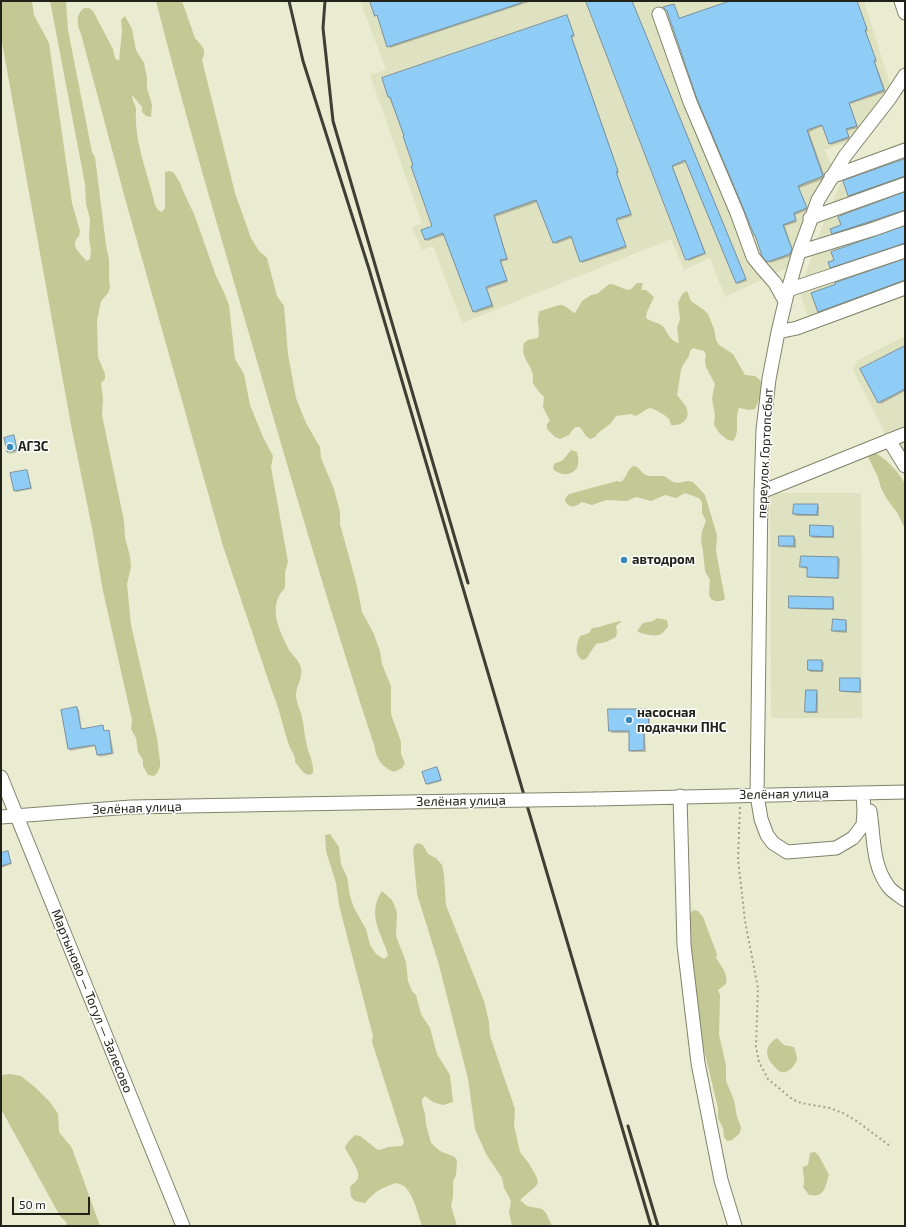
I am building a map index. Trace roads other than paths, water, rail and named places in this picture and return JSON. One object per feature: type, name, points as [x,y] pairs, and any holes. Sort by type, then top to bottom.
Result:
[{"type":"street","points":[[901,1],[905,13]]},
{"type":"street","points":[[659,14],[690,102],[737,213],[753,257],[786,296],[905,251]]},
{"type":"street","name":"переулок Гортопсбыт","points":[[863,793],[863,825],[853,838],[836,848],[787,852],[773,843],[767,835],[761,819],[757,795],[761,492],[765,407],[786,296],[810,218],[831,177],[862,132],[903,89],[905,75]]},
{"type":"street","points":[[831,177],[905,150]]},
{"type":"street","points":[[810,218],[905,184]]},
{"type":"street","points":[[799,252],[905,218]]},
{"type":"street","points":[[778,332],[797,328],[905,288]]},
{"type":"street","points":[[761,492],[905,434]]},
{"type":"street","points":[[890,440],[905,466]]},
{"type":"street","name":"Мартыново — Тогул — Залесово","points":[[1,777],[183,1226]]},
{"type":"street","name":"Зелёная улица","points":[[1,817],[131,807],[905,792]]},
{"type":"street","points":[[863,793],[870,812],[874,852],[881,873],[889,887],[905,900]]},
{"type":"street","points":[[680,796],[684,945],[698,1063],[721,1180],[735,1226]]},
{"type":"railway","points":[[289,1],[303,61],[369,269],[651,1226]]},
{"type":"railway","points":[[325,1],[323,28],[333,121],[468,583]]},
{"type":"railway","points":[[628,1126],[658,1226]]},
{"type":"place","name":"АГЗС","points":[[10,447]]},
{"type":"place","name":"автодром","points":[[624,560]]},
{"type":"place","name":"насосная подкачки ПНС","points":[[629,720]]}]
